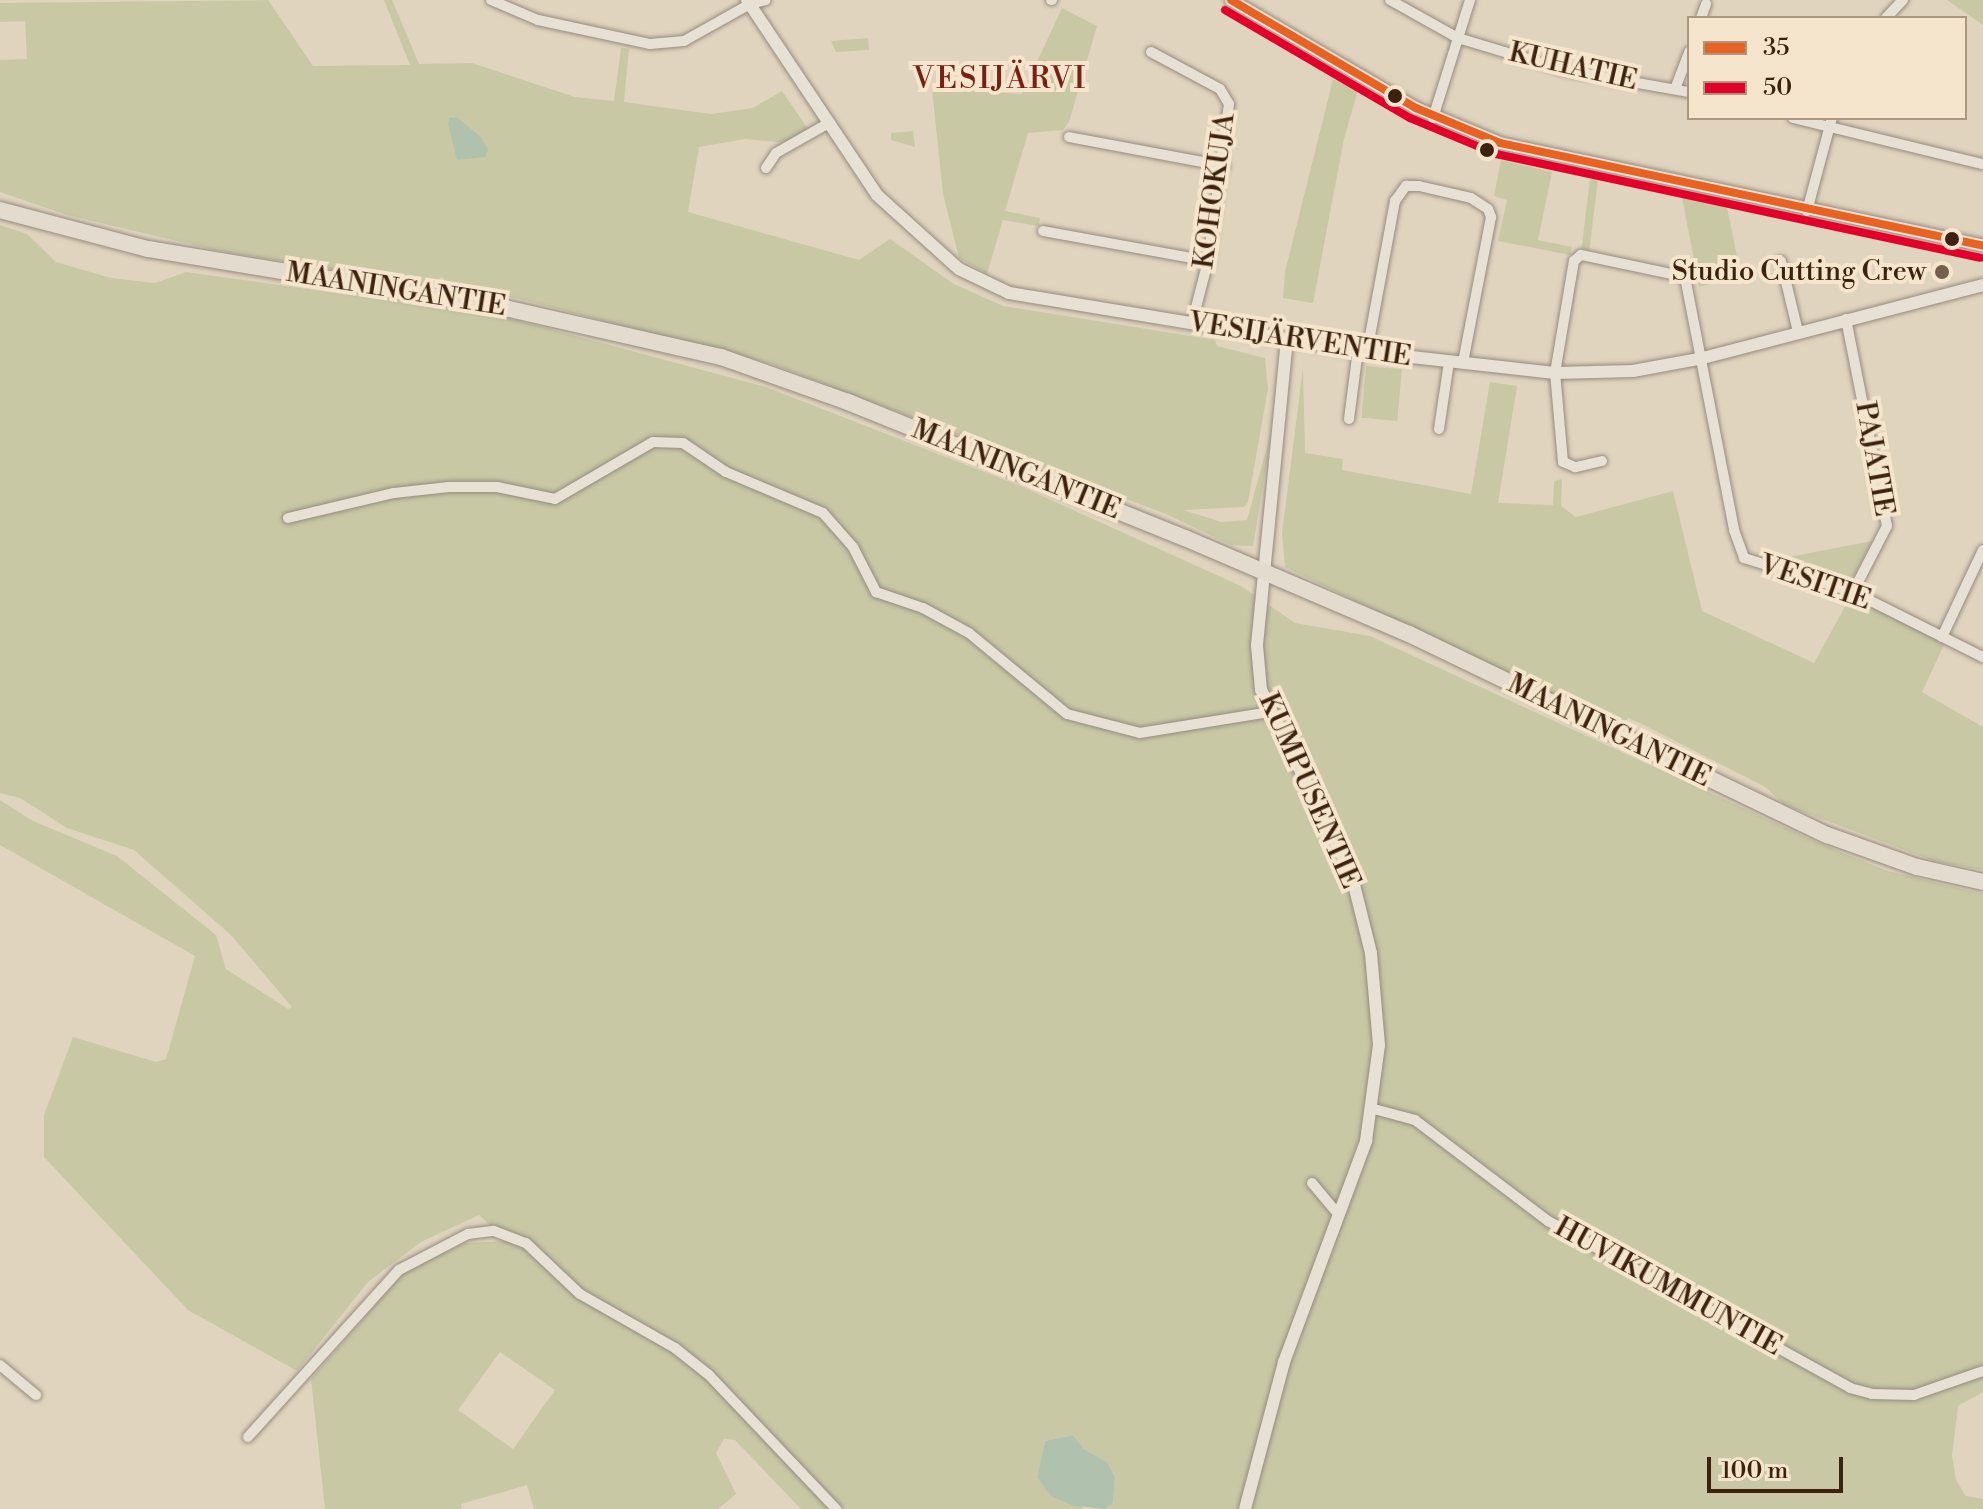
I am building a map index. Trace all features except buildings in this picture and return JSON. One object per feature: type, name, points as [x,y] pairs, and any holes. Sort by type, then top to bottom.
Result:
[{"type":"main road","name":"MAANINGANTIE","points":[[0,210],[160,252],[505,308],[721,357],[848,402],[1409,634],[1827,835],[1917,867],[1983,882]]},
{"type":"street","points":[[491,0],[538,20],[650,44],[684,41],[749,2],[766,0]]},
{"type":"street","points":[[1231,0],[1433,118],[1500,143],[1572,161],[1983,246]]},
{"type":"street","name":"KUHATIE","points":[[1390,0],[1458,38],[1564,70],[1687,92]]},
{"type":"street","points":[[1433,118],[1470,0]]},
{"type":"street","points":[[1888,16],[1903,0]]},
{"type":"street","name":"VESIJÄRVENTIE","points":[[749,2],[877,195],[917,235],[979,282],[1062,304],[1363,351],[1555,373],[1633,371],[1703,358],[1983,285]]},
{"type":"street","points":[[1702,16],[1706,4]]},
{"type":"street","name":"KOHOKUJA","points":[[1151,52],[1193,71],[1226,97],[1230,112],[1208,261],[1192,323]]},
{"type":"street","points":[[1675,89],[1687,57]]},
{"type":"street","points":[[1807,211],[1831,122],[1981,164]]},
{"type":"street","points":[[766,168],[776,153],[829,123]]},
{"type":"street","points":[[1069,137],[1224,166]]},
{"type":"street","points":[[1349,419],[1395,201],[1406,186],[1419,186],[1471,198],[1488,209],[1491,217],[1439,429]]},
{"type":"street","points":[[1043,231],[1208,261]]},
{"type":"street","points":[[1602,461],[1575,467],[1563,462],[1555,373],[1574,261],[1581,255],[1685,277],[1703,358]]},
{"type":"street","points":[[1781,261],[1798,332]]},
{"type":"street","name":"PAJATIE","points":[[1846,319],[1887,526],[1853,592]]},
{"type":"street","name":"KUMPUSENTIE","points":[[1245,1509],[1284,1362],[1374,1109],[1379,1045],[1362,911],[1341,846],[1261,690],[1257,645],[1287,339]]},
{"type":"street","name":"VESITIE","points":[[1703,358],[1734,530],[1744,558],[1853,592],[1983,657]]},
{"type":"street","points":[[288,518],[394,493],[449,487],[497,487],[555,499],[598,478],[621,457],[653,442],[683,443],[726,472],[823,513],[853,547],[876,592],[923,608],[969,633],[1067,714],[1140,733],[1270,712]]},
{"type":"street","points":[[1942,637],[1983,550]]},
{"type":"street","name":"HUVIKUMMUNTIE","points":[[1374,1109],[1415,1120],[1548,1221],[1850,1388],[1872,1394],[1914,1395],[1983,1371]]},
{"type":"street","points":[[1312,1183],[1338,1214]]},
{"type":"street","points":[[248,1437],[399,1270],[468,1234],[494,1231],[526,1243],[580,1294],[675,1348],[709,1375],[836,1509]]},
{"type":"street","points":[[0,1365],[36,1395]]},
{"type":"shaded area","points":[[268,0],[313,66],[410,65],[384,0],[392,0],[419,64],[472,63],[575,97],[614,101],[621,48],[629,49],[624,102],[711,114],[753,108],[782,91],[808,129],[789,143],[745,139],[699,147],[688,212],[859,260],[890,239],[954,284],[1003,306],[1215,340],[1217,346],[1265,358],[1268,389],[1248,502],[1244,507],[1183,510],[1222,522],[1247,520],[1273,425],[1253,546],[1231,545],[1166,514],[772,364],[516,298],[450,287],[442,277],[428,285],[215,250],[67,215],[0,192],[0,60],[27,59],[25,21],[0,22],[0,3]]},
{"type":"shaded area","points":[[1947,0],[1983,0],[1983,25]]},
{"type":"shaded area","points":[[1062,8],[1097,26],[1069,122],[1063,130],[1028,133],[1005,211],[1040,218],[1039,226],[1003,220],[987,274],[959,258],[943,194],[932,89],[1022,94]]},
{"type":"shaded area","points":[[868,38],[869,50],[836,52],[831,41]]},
{"type":"shaded area","points":[[1333,79],[1358,90],[1344,139],[1313,303],[1283,298],[1285,272]]},
{"type":"shaded area","points":[[457,117],[481,137],[488,150],[485,157],[457,160],[448,124],[449,118]]},
{"type":"shaded area","points":[[913,131],[915,147],[891,140],[891,133]]},
{"type":"shaded area","points":[[1501,160],[1552,172],[1538,240],[1572,247],[1570,255],[1498,241],[1507,200],[1494,196]]},
{"type":"shaded area","points":[[1590,179],[1598,180],[1589,249],[1581,248]]},
{"type":"shaded area","points":[[1682,197],[1727,207],[1741,276],[1699,287]]},
{"type":"shaded area","points":[[0,225],[27,234],[56,262],[111,278],[155,283],[186,272],[505,317],[766,387],[1020,486],[1241,586],[1295,623],[1370,636],[1821,844],[1888,871],[1983,894],[1983,1392],[1958,1406],[1952,1455],[1956,1480],[1966,1496],[1983,1499],[1983,1509],[1105,1509],[1113,1503],[1115,1477],[1107,1462],[1084,1449],[1073,1435],[1045,1441],[1037,1477],[1085,1509],[801,1509],[735,1440],[724,1439],[716,1453],[736,1494],[718,1509],[534,1509],[527,1485],[461,1504],[462,1509],[325,1509],[311,1379],[404,1272],[465,1243],[507,1241],[479,1215],[421,1242],[368,1282],[297,1371],[188,1310],[44,1157],[44,1115],[73,1037],[156,1062],[166,1059],[195,956],[0,845],[0,800],[33,821],[117,856],[216,935],[226,969],[288,1009],[292,1007],[231,935],[134,850],[67,828],[20,798],[0,793]],"holes":[[[500,1352],[555,1390],[513,1449],[458,1410]]]},
{"type":"shaded area","points":[[1366,366],[1402,369],[1397,421],[1361,418]]},
{"type":"shaded area","points":[[1303,368],[1305,453],[1343,459],[1342,470],[1471,494],[1490,382],[1517,386],[1498,503],[1553,505],[1554,481],[1562,479],[1561,506],[1576,517],[1673,491],[1702,611],[1814,663],[1853,592],[1942,637],[1944,645],[1922,692],[1983,727],[1983,870],[1934,861],[1785,805],[1765,787],[1642,724],[1628,718],[1621,729],[1285,567],[1282,533]]},
{"type":"shaded area","points":[[1872,541],[1854,576],[1844,583],[1767,561]]},
{"type":"shaded area","points":[[1073,1435],[1084,1449],[1107,1462],[1115,1477],[1113,1503],[1105,1509],[1073,1506],[1051,1496],[1037,1477],[1045,1441]]},
{"type":"transit line","name":"35","points":[[1231,0],[1416,108],[1500,143],[1983,246]]},
{"type":"transit line","name":"50","points":[[1225,10],[1410,118],[1496,154],[1980,258]]},
{"type":"place","name":"Studio Cutting Crew","points":[[1942,272]]},
{"type":"district","name":"VESIJÄRVI","points":[[1000,79]]}]
